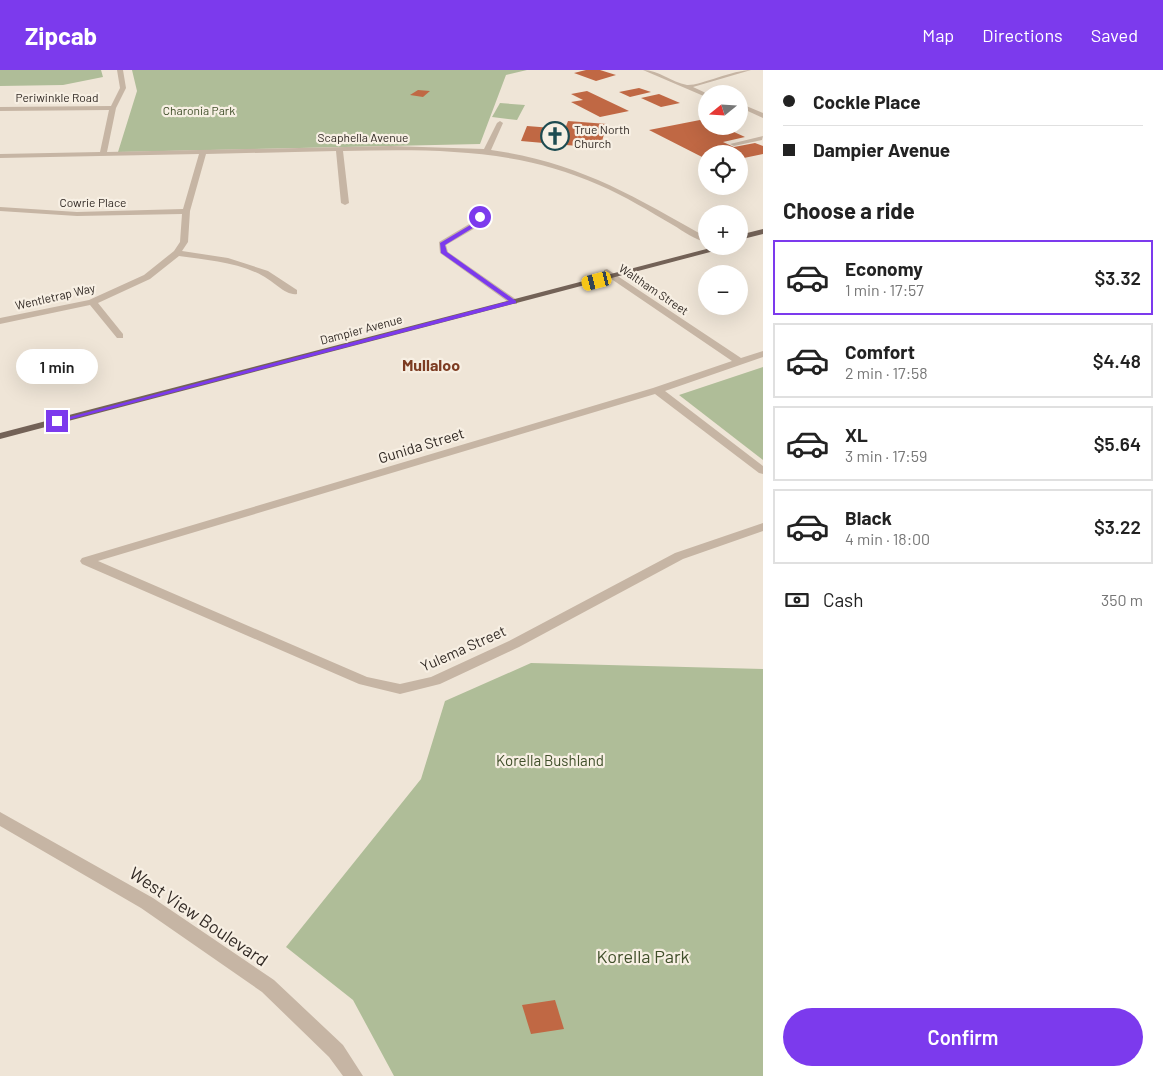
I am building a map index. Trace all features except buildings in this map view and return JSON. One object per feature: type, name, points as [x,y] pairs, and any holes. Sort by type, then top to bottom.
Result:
[{"type":"main road","points":[[748,235],[763,231]]},
{"type":"main road","points":[[748,241],[763,237]]},
{"type":"main road","name":"Dampier Avenue","points":[[0,436],[698,249]]},
{"type":"main road","name":"Dampier Avenue","points":[[610,274],[698,253]]},
{"type":"main road","name":"Dampier Avenue","points":[[0,428],[511,300]]},
{"type":"street","points":[[103,154],[113,108],[122,88],[120,70]]},
{"type":"street","points":[[646,70],[698,89]]},
{"type":"street","points":[[655,70],[698,90]]},
{"type":"street","points":[[691,86],[748,70]]},
{"type":"street","name":"Periwinkle Road","points":[[0,109],[113,108]]},
{"type":"street","points":[[748,110],[763,116]]},
{"type":"street","points":[[748,114],[763,121]]},
{"type":"street","points":[[486,153],[500,123]]},
{"type":"street","points":[[734,144],[762,138]]},
{"type":"street","points":[[339,149],[344,203]]},
{"type":"street","name":"Scaphella Avenue","points":[[0,156],[339,149],[432,149],[486,153],[538,160],[599,180],[698,236]]},
{"type":"street","points":[[203,152],[186,211],[184,242],[177,253],[228,260],[265,274],[294,292]]},
{"type":"street","name":"Cowrie Place","points":[[0,209],[77,214],[186,211]]},
{"type":"street","points":[[480,217],[474,225],[442,244],[444,253],[511,300]]},
{"type":"street","name":"Wentletrap Way","points":[[0,321],[92,302],[146,277],[177,253]]},
{"type":"street","name":"Waltham Street","points":[[610,274],[738,361]]},
{"type":"street","points":[[92,302],[120,336]]},
{"type":"street","name":"Gunida Street","points":[[86,561],[657,390],[763,354]]},
{"type":"street","points":[[657,390],[763,471]]},
{"type":"street","name":"Yulema Street","points":[[86,561],[364,681],[400,689],[435,681],[496,652],[679,556],[763,527]]},
{"type":"street","name":"West View Boulevard","points":[[0,818],[147,903],[268,986],[336,1051],[354,1076]]},
{"type":"green space","points":[[0,70],[101,70],[103,77],[63,85],[0,86]]},
{"type":"green space","name":"Charonia Park","points":[[132,70],[527,70],[506,75],[480,144],[118,152],[137,91]]},
{"type":"green space","points":[[500,103],[525,105],[517,120],[492,117]]},
{"type":"green space","points":[[763,367],[763,460],[679,395]]},
{"type":"green space","points":[[531,663],[763,669],[763,1076],[394,1076],[353,1000],[286,947],[421,779],[445,701]]},
{"type":"place","name":"True North Church","points":[[555,136]]},
{"type":"district","name":"Mullaloo","points":[[431,364]]},
{"type":"route","points":[[57,421],[514,302],[444,253],[442,244],[459,232],[474,225],[480,217]]},
{"type":"park label","name":"Korella Bushland","points":[[550,760]]},
{"type":"park label","name":"Korella Park","points":[[643,956]]}]
